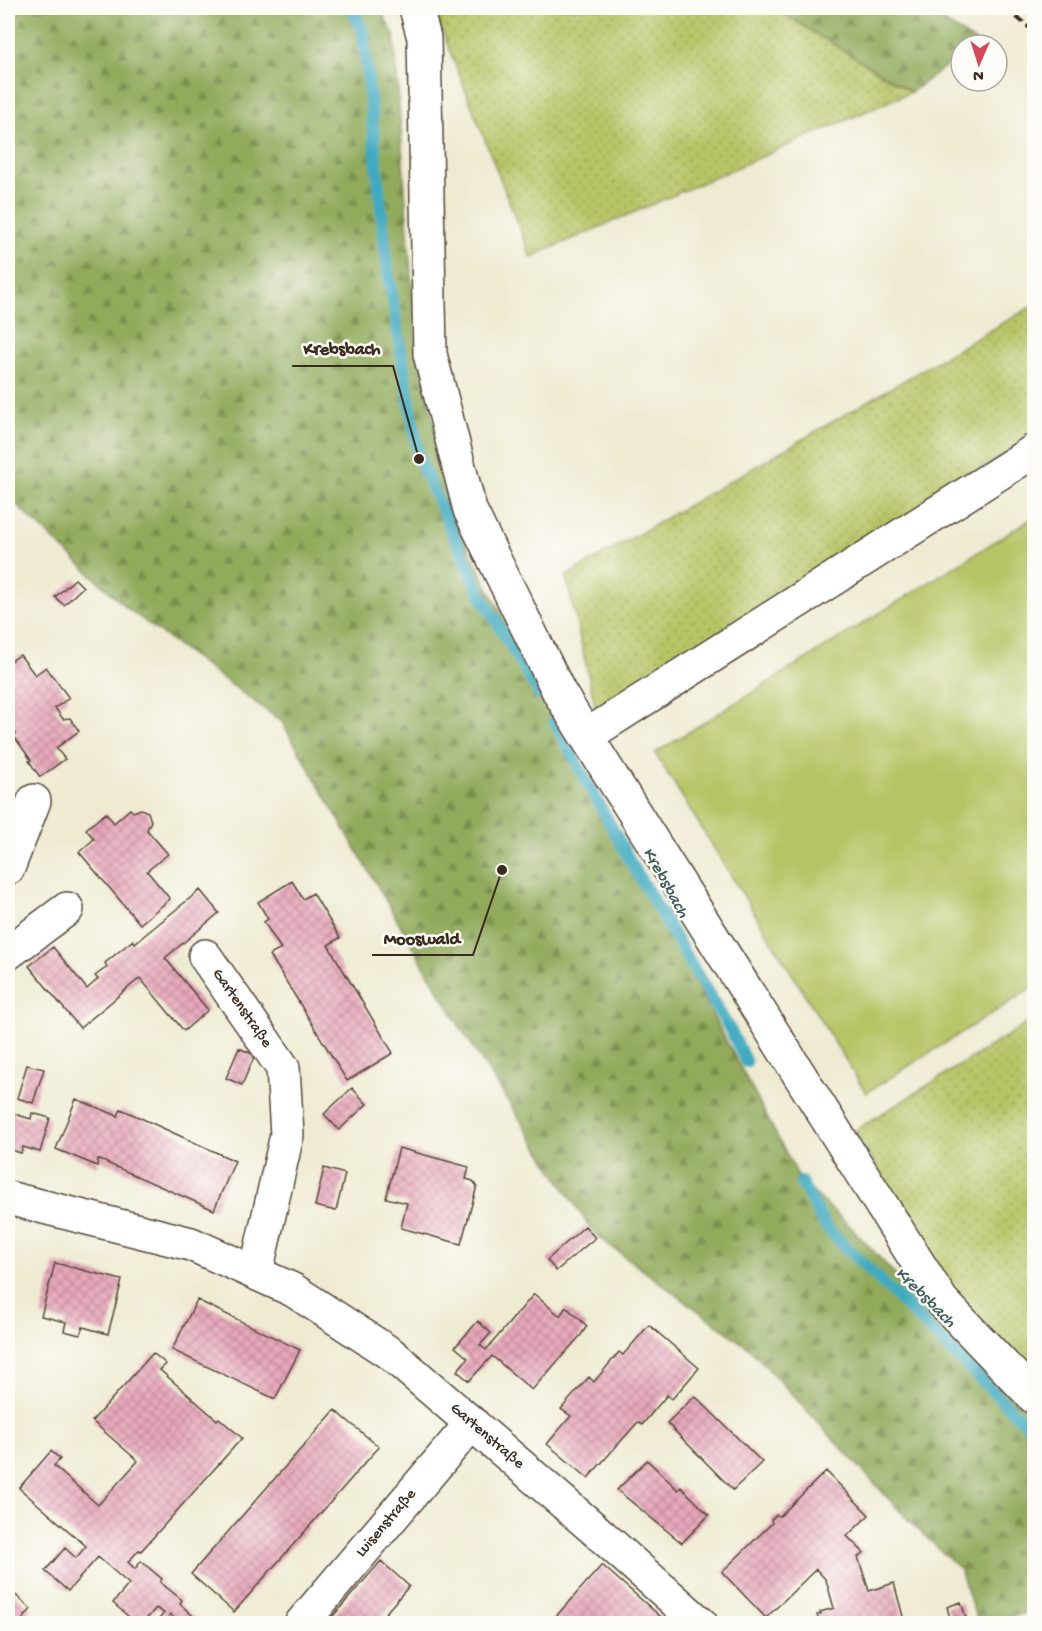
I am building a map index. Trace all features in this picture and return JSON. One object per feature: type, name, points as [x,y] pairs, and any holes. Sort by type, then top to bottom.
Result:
[{"type":"street","points":[[416,8],[424,38],[430,354],[470,510],[559,692],[942,1301],[1035,1397]]},
{"type":"street","points":[[586,736],[1035,451]]},
{"type":"street","points":[[8,868],[34,801]]},
{"type":"street","points":[[8,953],[67,909]]},
{"type":"street","name":"Gartenstraße","points":[[205,957],[283,1068],[287,1135],[256,1272]]},
{"type":"street","name":"Gartenstraße","points":[[8,1198],[191,1244],[293,1290],[391,1354],[701,1623]]},
{"type":"street","name":"Luisenstraße","points":[[301,1623],[472,1423]]},
{"type":"green space","points":[[8,8],[379,8],[394,34],[416,344],[455,520],[529,670],[801,1181],[851,1227],[947,1330],[1030,1399],[1034,1420],[1034,1611],[989,1623],[978,1623],[960,1569],[911,1523],[750,1349],[594,1234],[455,1019],[282,722],[128,609],[8,497]]},
{"type":"green space","points":[[433,8],[774,8],[911,92],[531,257]]},
{"type":"green space","points":[[774,8],[922,8],[962,33],[949,33],[949,64],[911,92]]},
{"type":"green space","points":[[1034,305],[1034,436],[596,710],[566,576]]},
{"type":"green space","points":[[1034,517],[1034,987],[866,1093],[655,753]]},
{"type":"green space","points":[[1034,1019],[1034,1386],[950,1285],[854,1131]]},
{"type":"building","points":[[75,579],[83,587],[64,605],[55,597]]},
{"type":"building","points":[[20,655],[35,675],[46,667],[69,698],[55,708],[63,719],[70,718],[79,731],[56,748],[65,759],[40,777],[13,735],[16,734],[8,727],[8,663]]},
{"type":"building","points":[[130,809],[133,812],[141,809],[148,812],[151,821],[147,830],[168,854],[147,871],[170,899],[140,924],[79,852],[94,839],[86,829],[106,813],[114,823]]},
{"type":"building","points":[[292,881],[303,899],[313,893],[340,938],[328,945],[393,1053],[347,1081],[270,955],[281,949],[264,922],[268,919],[258,902]]},
{"type":"building","points":[[200,890],[219,913],[165,958],[208,1010],[184,1031],[140,978],[80,1028],[29,966],[53,947],[87,989],[98,979],[95,976],[107,967],[105,963],[133,940],[135,943]]},
{"type":"building","points":[[239,1048],[255,1055],[242,1085],[226,1078]]},
{"type":"building","points":[[27,1065],[44,1069],[33,1103],[17,1098]]},
{"type":"building","points":[[352,1088],[367,1104],[339,1130],[324,1114]]},
{"type":"building","points":[[76,1099],[118,1116],[121,1109],[235,1161],[214,1210],[98,1159],[97,1166],[56,1149]]},
{"type":"building","points":[[8,1112],[31,1119],[32,1113],[50,1118],[40,1152],[23,1147],[21,1153],[8,1149]]},
{"type":"building","points":[[399,1148],[469,1167],[466,1179],[473,1181],[477,1186],[461,1244],[401,1228],[407,1203],[386,1198]]},
{"type":"building","points":[[324,1168],[345,1174],[336,1211],[315,1206]]},
{"type":"building","points":[[585,1226],[595,1238],[556,1271],[547,1260]]},
{"type":"building","points":[[55,1263],[122,1280],[108,1334],[83,1327],[80,1335],[64,1331],[66,1322],[41,1316]]},
{"type":"building","points":[[534,1294],[560,1316],[566,1307],[587,1326],[532,1390],[492,1356],[469,1381],[457,1371],[468,1358],[455,1347],[478,1321],[491,1333],[480,1345],[486,1350]]},
{"type":"building","points":[[197,1300],[300,1350],[275,1399],[172,1350]]},
{"type":"building","points":[[649,1325],[699,1368],[672,1399],[667,1395],[642,1425],[638,1422],[588,1478],[547,1444],[571,1416],[561,1409],[589,1377],[594,1382],[619,1352],[623,1355]]},
{"type":"building","points":[[153,1353],[166,1364],[160,1370],[217,1420],[219,1418],[242,1438],[141,1551],[139,1550],[128,1562],[135,1569],[141,1561],[162,1579],[160,1582],[182,1600],[180,1604],[202,1624],[180,1624],[170,1614],[168,1617],[175,1624],[155,1624],[164,1613],[156,1608],[142,1624],[137,1624],[113,1603],[129,1584],[98,1557],[68,1591],[45,1571],[65,1548],[76,1558],[86,1546],[19,1488],[51,1451],[60,1459],[54,1466],[98,1505],[138,1461],[92,1421]]},
{"type":"building","points":[[695,1396],[762,1462],[733,1490],[667,1423]]},
{"type":"building","points":[[335,1410],[379,1447],[234,1612],[191,1574]]},
{"type":"building","points":[[647,1460],[678,1490],[681,1487],[709,1515],[682,1543],[617,1490]]},
{"type":"building","points":[[826,1471],[869,1515],[847,1536],[864,1553],[858,1557],[869,1591],[894,1583],[905,1624],[820,1624],[817,1615],[834,1608],[826,1580],[816,1569],[766,1618],[722,1572],[772,1523],[771,1520],[776,1515],[780,1516]]},
{"type":"building","points":[[381,1561],[409,1586],[376,1624],[326,1624]]},
{"type":"building","points":[[602,1565],[669,1624],[549,1624]]},
{"type":"building","points":[[8,1588],[31,1609],[19,1624],[8,1624]]},
{"type":"building","points":[[961,1602],[966,1618],[951,1622],[947,1607]]},
{"type":"waterway","name":"Krebsbach","points":[[351,8],[363,30],[387,265],[419,459],[483,599],[540,695]]},
{"type":"waterway","name":"Krebsbach","points":[[554,721],[633,866],[732,1033],[746,1062]]},
{"type":"waterway","name":"Krebsbach","points":[[801,1182],[826,1227],[1034,1432]]},
{"type":"railway","points":[[1006,8],[1034,31]]},
{"type":"place","name":"Krebsbach","points":[[419,459]]},
{"type":"place","name":"Mooswald","points":[[502,870]]}]
